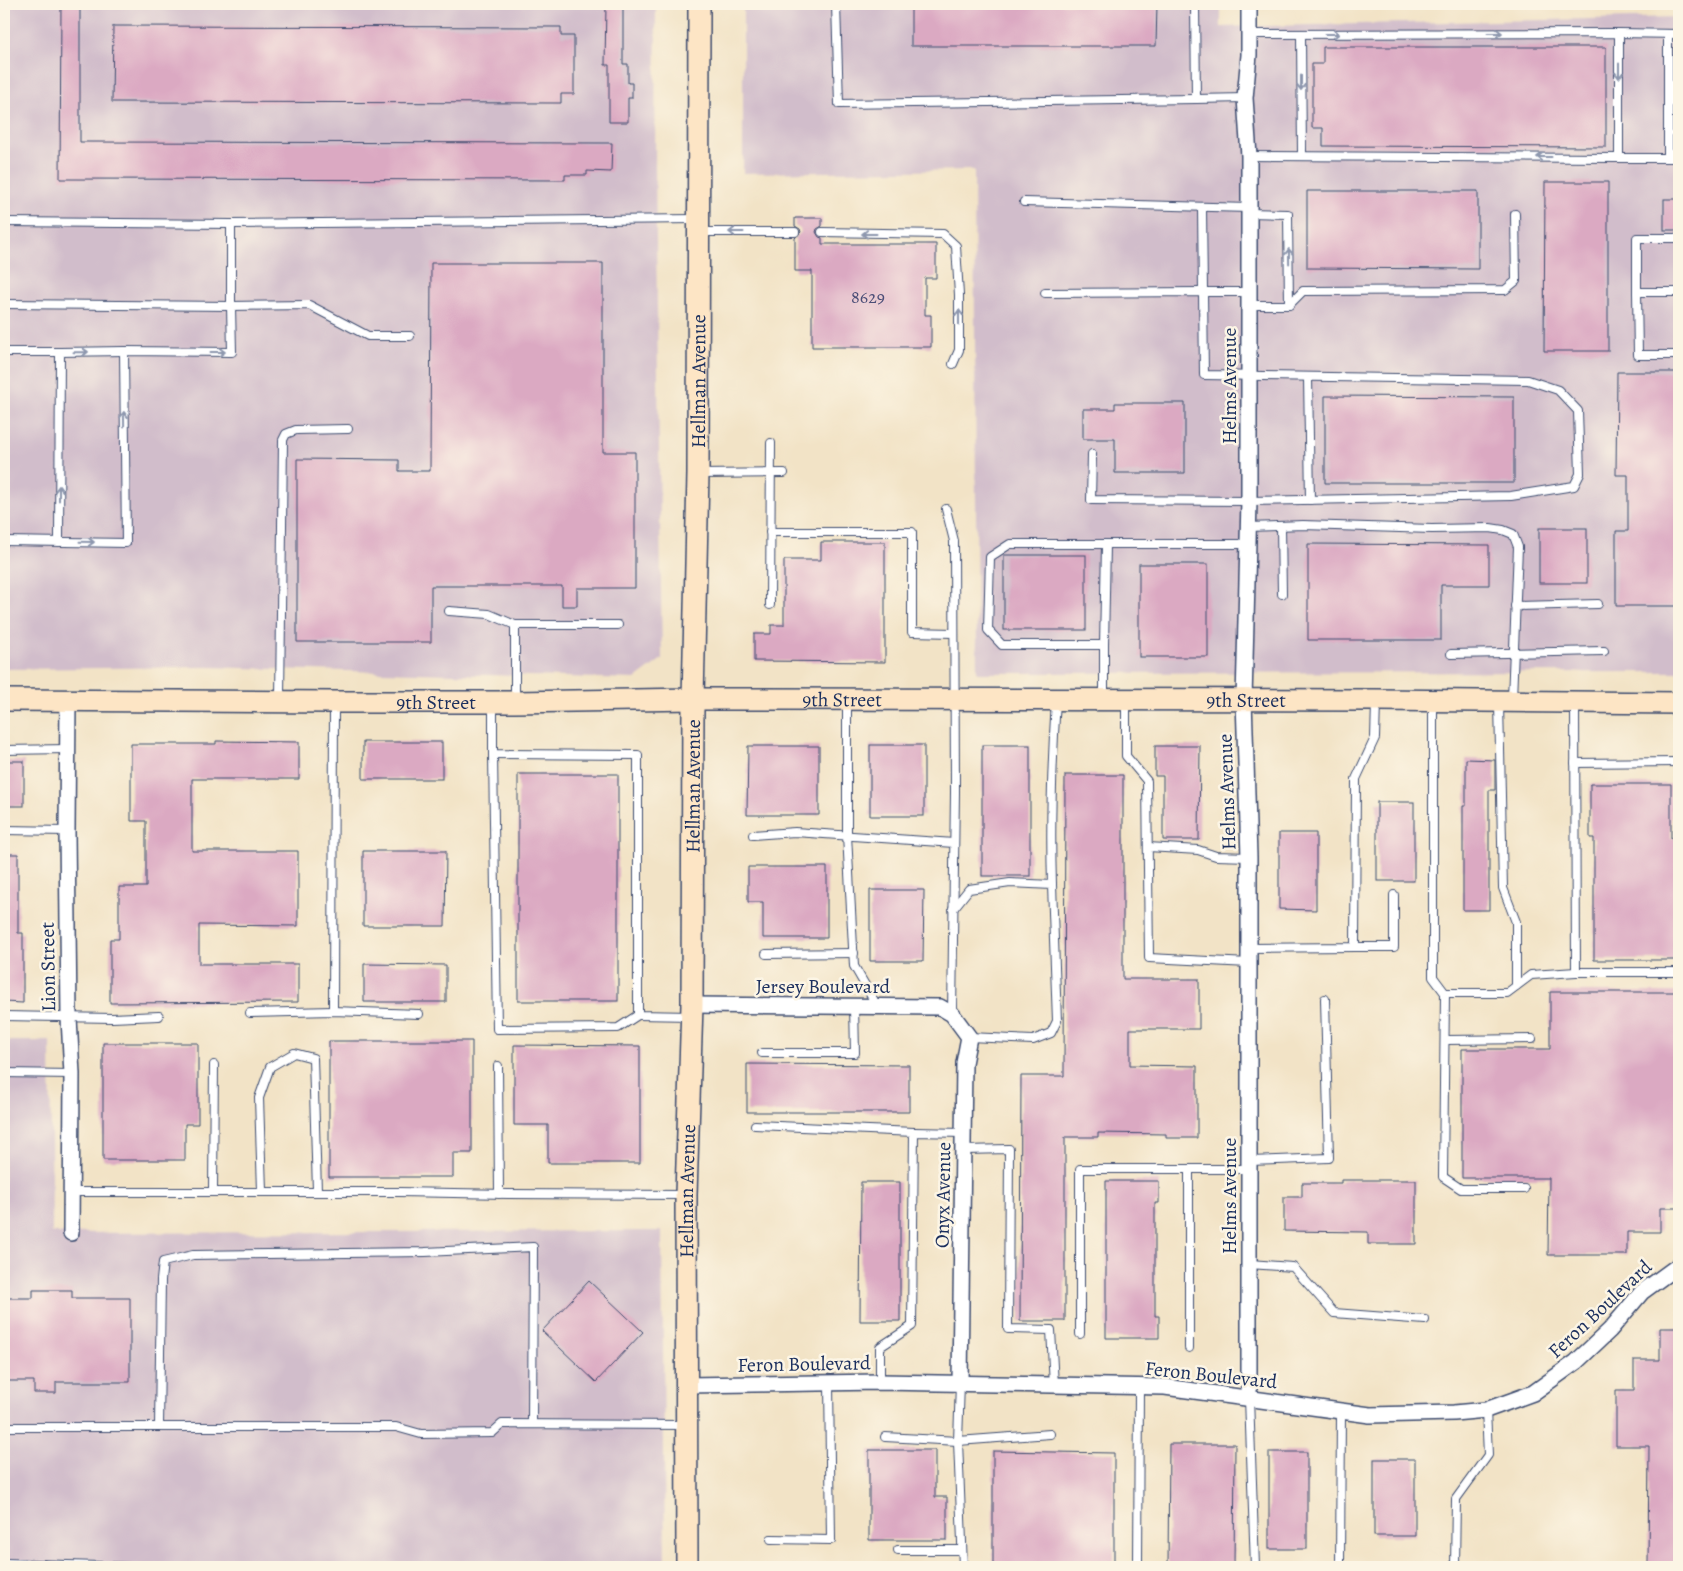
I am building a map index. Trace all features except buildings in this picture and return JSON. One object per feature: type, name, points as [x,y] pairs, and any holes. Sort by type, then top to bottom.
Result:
[{"type":"street","name":"Hellman Avenue","points":[[687,1567],[686,1195],[692,1011],[698,474],[699,4]]},
{"type":"street","name":"Helms Avenue","points":[[1249,4],[1249,55],[1245,98],[1249,156],[1249,501],[1244,700],[1249,857],[1249,1398]]},
{"type":"street","name":"9th Street","points":[[4,700],[515,702],[847,699],[1376,700],[1679,703]]},
{"type":"street","name":"Lion Street","points":[[68,700],[68,1018],[72,1074],[71,1233]]},
{"type":"street","name":"Jersey Boulevard","points":[[692,1011],[877,1006],[940,1007],[952,1014]]},
{"type":"street","points":[[952,1014],[969,1037]]},
{"type":"street","name":"Onyx Avenue","points":[[960,1383],[964,1063],[969,1037]]},
{"type":"street","name":"Feron Boulevard","points":[[686,1385],[880,1382],[1165,1387],[1370,1415],[1454,1413],[1486,1410],[1532,1393],[1576,1362],[1610,1330],[1642,1292],[1679,1265]]},
{"type":"lane","points":[[836,4],[839,104],[1245,98]]},
{"type":"lane","points":[[1195,4],[1196,99]]},
{"type":"lane","points":[[1619,158],[1620,33]]},
{"type":"lane","points":[[1249,34],[1679,34]]},
{"type":"lane","points":[[1301,34],[1302,156]]},
{"type":"lane","points":[[1668,34],[1668,158]]},
{"type":"lane","points":[[1249,156],[1679,158]]},
{"type":"lane","points":[[1024,202],[1202,207],[1288,214],[1289,305]]},
{"type":"lane","points":[[1092,454],[1091,500],[1249,501],[1511,496],[1574,486],[1580,474],[1578,411],[1558,390],[1528,380],[1204,375],[1202,207]]},
{"type":"lane","points":[[1289,305],[1303,291],[1505,290],[1516,281],[1515,214]]},
{"type":"lane","points":[[4,222],[699,226],[795,232]]},
{"type":"lane","points":[[4,352],[232,352],[232,224]]},
{"type":"lane","points":[[822,232],[943,234],[956,246],[959,295],[959,350],[953,364]]},
{"type":"lane","points":[[1679,238],[1637,238],[1638,355],[1679,355]]},
{"type":"lane","points":[[1044,293],[1203,292],[1289,305]]},
{"type":"lane","points":[[1637,292],[1679,292]]},
{"type":"lane","points":[[4,304],[309,306],[368,336],[410,336]]},
{"type":"lane","points":[[4,541],[126,543],[124,351]]},
{"type":"lane","points":[[59,542],[60,352]]},
{"type":"lane","points":[[1308,377],[1310,500]]},
{"type":"lane","points":[[280,701],[283,440],[286,434],[296,430],[348,429]]},
{"type":"lane","points":[[770,605],[771,443]]},
{"type":"lane","points":[[698,474],[784,474]]},
{"type":"lane","points":[[946,509],[954,541],[952,1014]]},
{"type":"lane","points":[[1248,527],[1303,525],[1432,529],[1490,528],[1504,530],[1513,534],[1518,547],[1513,652],[1505,701],[1502,888],[1516,922],[1516,986]]},
{"type":"lane","points":[[1281,526],[1282,594]]},
{"type":"lane","points":[[770,532],[912,532],[912,632],[954,633]]},
{"type":"lane","points":[[1104,645],[1002,645],[988,630],[990,557],[1010,544],[1248,544]]},
{"type":"lane","points":[[1104,700],[1106,544]]},
{"type":"lane","points":[[1515,606],[1598,604]]},
{"type":"lane","points":[[449,612],[489,614],[515,626],[618,625]]},
{"type":"lane","points":[[515,626],[515,702]]},
{"type":"lane","points":[[1451,654],[1604,651]]},
{"type":"lane","points":[[847,699],[847,835],[854,966],[877,1006]]},
{"type":"lane","points":[[969,1037],[1033,1040],[1051,1033],[1057,1021],[1050,833],[1056,700]]},
{"type":"lane","points":[[1126,700],[1126,756],[1147,781],[1149,958],[1249,955],[1355,947],[1394,947],[1394,895]]},
{"type":"lane","points":[[1355,947],[1356,779],[1375,738],[1376,700]]},
{"type":"lane","points":[[1433,701],[1433,977],[1445,993],[1446,1040],[1443,1177],[1461,1189],[1524,1190]]},
{"type":"lane","points":[[333,1011],[334,702]]},
{"type":"lane","points":[[493,702],[497,1029],[618,1028],[638,1015],[692,1011]]},
{"type":"lane","points":[[1575,702],[1576,972]]},
{"type":"lane","points":[[4,750],[68,750]]},
{"type":"lane","points":[[493,754],[638,755],[638,1015]]},
{"type":"lane","points":[[1575,764],[1679,762]]},
{"type":"lane","points":[[4,830],[67,831]]},
{"type":"lane","points":[[753,835],[795,832],[954,843]]},
{"type":"lane","points":[[1148,847],[1198,850],[1216,856],[1249,857]]},
{"type":"lane","points":[[953,909],[969,889],[1010,883],[1052,885]]},
{"type":"lane","points":[[766,954],[854,953]]},
{"type":"lane","points":[[1445,993],[1507,992],[1531,975],[1576,972],[1679,972]]},
{"type":"lane","points":[[1080,1334],[1080,1169],[1189,1169],[1329,1158],[1325,999]]},
{"type":"lane","points":[[762,1054],[855,1053],[854,1006]]},
{"type":"lane","points":[[250,1013],[333,1011],[419,1014]]},
{"type":"lane","points":[[4,1016],[68,1018],[159,1016]]},
{"type":"lane","points":[[1446,1040],[1532,1040]]},
{"type":"lane","points":[[262,1191],[259,1098],[270,1067],[294,1054],[313,1058],[317,1192]]},
{"type":"lane","points":[[213,1192],[214,1065]]},
{"type":"lane","points":[[498,1066],[499,1194]]},
{"type":"lane","points":[[4,1073],[72,1074]]},
{"type":"lane","points":[[755,1125],[964,1133]]},
{"type":"lane","points":[[880,1382],[880,1348],[912,1326],[914,1132]]},
{"type":"lane","points":[[964,1150],[1009,1149],[1008,1329],[1051,1330],[1054,1386]]},
{"type":"lane","points":[[1189,1169],[1189,1348]]},
{"type":"lane","points":[[72,1192],[262,1191],[686,1195]]},
{"type":"lane","points":[[159,1427],[161,1280],[163,1262],[193,1255],[425,1252],[533,1247],[532,1424]]},
{"type":"lane","points":[[1249,1264],[1293,1267],[1334,1313],[1425,1320]]},
{"type":"lane","points":[[771,1539],[831,1540],[830,1383]]},
{"type":"lane","points":[[960,1383],[958,1440],[963,1567]]},
{"type":"lane","points":[[1138,1567],[1139,1387]]},
{"type":"lane","points":[[1249,1398],[1254,1567]]},
{"type":"lane","points":[[1456,1567],[1456,1499],[1488,1455],[1486,1410]]},
{"type":"lane","points":[[1340,1567],[1341,1412]]},
{"type":"lane","points":[[4,1427],[396,1427],[421,1434],[483,1434],[492,1433],[502,1424],[686,1425]]},
{"type":"lane","points":[[885,1436],[958,1440],[1050,1434]]},
{"type":"lane","points":[[898,1550],[962,1550]]},
{"type":"lane","points":[[4,1563],[130,1567]]},
{"type":"shaded area","points":[[4,4],[656,4],[655,167],[662,659],[635,679],[206,667],[4,669]]},
{"type":"shaded area","points":[[743,4],[1221,4],[1221,27],[1679,17],[1679,672],[977,673],[974,170],[743,173]]},
{"type":"shaded area","points":[[4,1041],[50,1041],[52,1233],[662,1231],[665,1567],[4,1567]]}]
